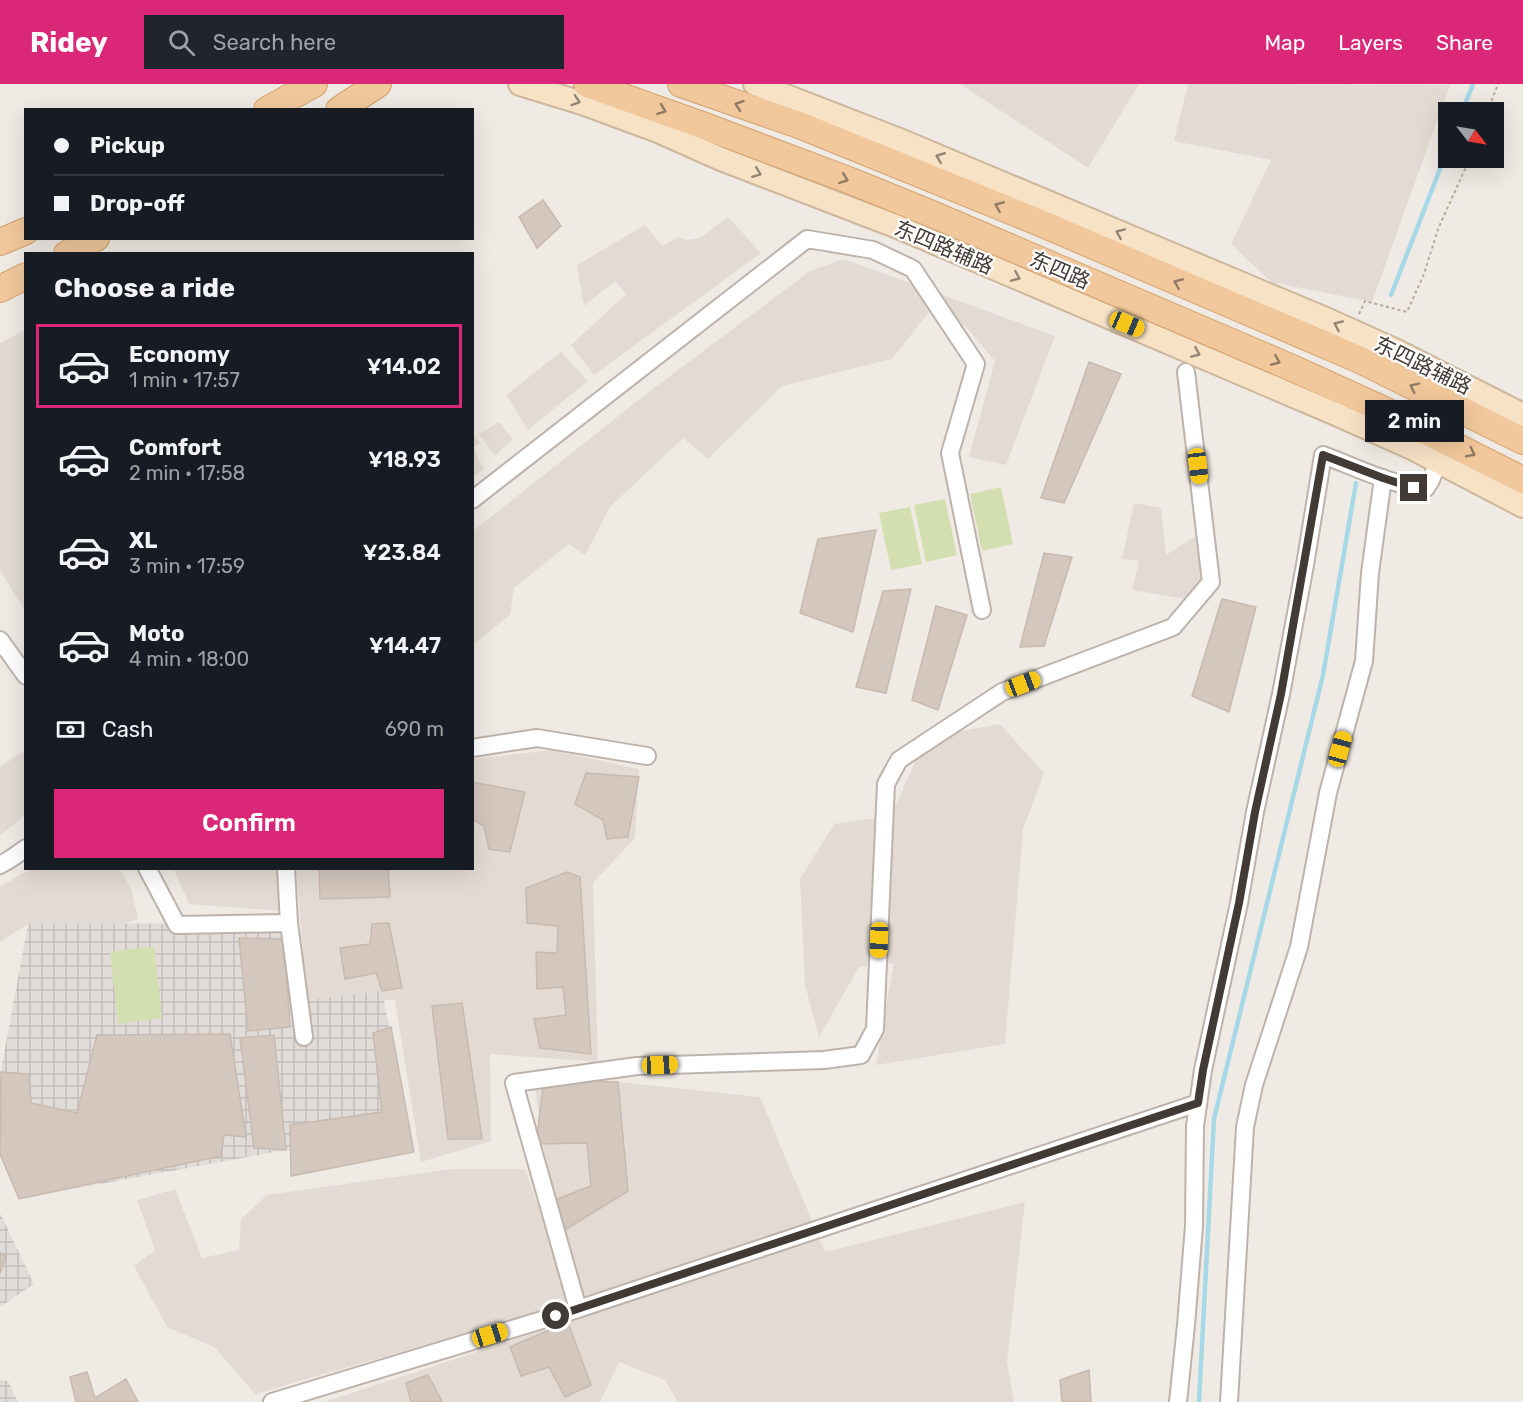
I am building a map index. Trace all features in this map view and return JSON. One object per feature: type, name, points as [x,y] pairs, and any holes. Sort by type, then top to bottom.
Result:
[{"type":"main road","points":[[271,108],[314,84]]},
{"type":"main road","points":[[342,108],[378,84]]},
{"type":"main road","name":"东四路辅路","points":[[520,84],[582,103],[658,131],[721,159],[909,231],[1314,404],[1438,462],[1523,506]]},
{"type":"main road","name":"东四路","points":[[587,84],[851,181],[932,214],[1292,368],[1390,413],[1523,480]]},
{"type":"main road","name":"东四路","points":[[681,84],[799,125],[1038,222],[1360,360],[1523,441]]},
{"type":"main road","name":"东四路辅路","points":[[755,84],[961,165],[1351,330],[1523,415]]},
{"type":"main road","points":[[0,242],[24,232]]},
{"type":"main road","points":[[71,252],[92,240]]},
{"type":"main road","points":[[0,289],[24,277]]},
{"type":"street","points":[[474,498],[807,239],[873,250],[913,269],[976,364],[950,453],[982,610]]},
{"type":"street","points":[[578,1309],[514,1083],[637,1066],[824,1060],[861,1055],[875,1029],[886,784],[899,760],[1002,692],[1173,627],[1211,582],[1186,372]]},
{"type":"street","points":[[1178,1402],[1194,1226],[1195,1126],[1203,1070],[1281,694],[1323,455],[1414,488],[1426,488],[1438,462]]},
{"type":"street","points":[[1229,1402],[1245,1127],[1254,1084],[1299,947],[1328,793],[1364,661],[1370,573],[1383,478]]},
{"type":"street","points":[[0,640],[24,673]]},
{"type":"street","points":[[474,748],[537,738],[647,756]]},
{"type":"street","points":[[0,865],[24,849]]},
{"type":"street","points":[[148,870],[177,925],[289,923]]},
{"type":"street","points":[[286,870],[289,923],[304,1037]]},
{"type":"street","points":[[272,1402],[578,1309],[1198,1103]]},
{"type":"path","points":[[1491,102],[1498,84]]},
{"type":"path","points":[[1351,330],[1365,301],[1407,312],[1424,274],[1438,229],[1465,168]]},
{"type":"shaded area","points":[[960,84],[1139,84],[1088,168]]},
{"type":"shaded area","points":[[1188,84],[1450,85],[1444,102],[1438,102],[1438,118],[1372,302],[1271,282],[1231,244],[1271,160],[1174,141]]},
{"type":"shaded area","points":[[728,217],[761,253],[594,375],[571,345],[626,294],[615,281],[584,306],[577,265],[645,225],[662,246],[678,237],[687,240],[700,238]]},
{"type":"shaded area","points":[[844,259],[1055,336],[1006,465],[969,457],[995,361],[966,327],[929,312],[892,359],[782,386],[708,459],[683,438],[610,507],[585,555],[569,544],[514,588],[510,615],[474,644],[474,530],[654,388],[810,271]]},
{"type":"shaded area","points":[[24,331],[24,609],[0,570],[0,343]]},
{"type":"shaded area","points":[[561,352],[588,381],[528,430],[506,395]]},
{"type":"shaded area","points":[[499,422],[513,439],[495,456],[479,434]]},
{"type":"shaded area","points":[[474,436],[480,443],[474,447]]},
{"type":"shaded area","points":[[474,450],[484,469],[474,476]]},
{"type":"shaded area","points":[[1134,503],[1161,508],[1166,555],[1197,535],[1209,566],[1197,601],[1132,590],[1139,561],[1122,559]]},
{"type":"shaded area","points":[[1000,724],[1044,773],[1023,829],[1005,1044],[876,1065],[894,963],[859,967],[819,1037],[805,985],[800,879],[834,824],[891,816],[926,737]]},
{"type":"shaded area","points":[[552,750],[639,769],[635,838],[593,883],[598,1062],[490,1054],[491,1141],[421,1162],[395,1000],[307,1000],[296,870],[474,870],[474,759]]},
{"type":"shaded area","points":[[24,751],[24,816],[0,836],[0,767]]},
{"type":"shaded area","points":[[28,870],[120,870],[131,888],[138,919],[48,949],[28,924],[0,942],[0,887]]},
{"type":"shaded area","points":[[174,870],[279,870],[285,911],[189,904]]},
{"type":"shaded area","points":[[289,923],[307,1000],[382,991],[414,1152],[286,1150],[19,1199],[0,1143],[0,1075],[28,924]]},
{"type":"shaded area","points":[[534,1080],[618,1082],[760,1097],[825,1252],[1025,1202],[1007,1362],[1014,1402],[678,1402],[665,1380],[619,1362],[600,1402],[324,1402],[568,1322],[566,1304],[255,1394],[214,1347],[167,1327],[134,1266],[155,1250],[137,1200],[175,1189],[202,1258],[239,1250],[241,1219],[267,1195],[452,1169],[525,1169],[562,1275]]},
{"type":"shaded area","points":[[0,1213],[34,1284],[0,1307]]},
{"type":"shaded area","points":[[0,1380],[8,1381],[18,1402],[0,1402]]},
{"type":"green space","points":[[1001,487],[1013,544],[982,551],[970,494]]},
{"type":"green space","points":[[945,499],[957,555],[926,562],[914,505]]},
{"type":"green space","points":[[910,507],[922,564],[891,570],[879,513]]},
{"type":"green space","points":[[154,946],[162,1018],[118,1024],[110,952]]},
{"type":"building","points":[[543,200],[561,226],[537,248],[519,217]]},
{"type":"building","points":[[1089,362],[1121,374],[1064,503],[1041,498]]},
{"type":"building","points":[[876,530],[853,632],[800,613],[818,539]]},
{"type":"building","points":[[1044,553],[1072,557],[1044,646],[1020,647]]},
{"type":"building","points":[[911,589],[886,693],[856,687],[883,591]]},
{"type":"building","points":[[1222,599],[1256,607],[1229,712],[1192,696]]},
{"type":"building","points":[[936,606],[967,615],[938,710],[912,700]]},
{"type":"building","points":[[586,773],[639,777],[628,837],[607,839],[603,820],[575,804]]},
{"type":"building","points":[[474,782],[525,792],[510,852],[489,849],[484,826],[474,820]]},
{"type":"building","points":[[319,870],[388,870],[390,897],[320,899]]},
{"type":"building","points":[[567,872],[580,877],[591,1054],[540,1048],[534,1019],[566,1015],[563,987],[537,989],[536,952],[557,953],[558,926],[527,923],[526,888]]},
{"type":"building","points":[[389,923],[402,988],[382,991],[376,973],[345,979],[340,948],[370,944],[372,924]]},
{"type":"building","points":[[239,938],[284,939],[290,1027],[248,1031]]},
{"type":"building","points":[[462,1003],[482,1139],[448,1139],[432,1006]]},
{"type":"building","points":[[391,1027],[414,1152],[291,1176],[290,1125],[382,1112],[373,1033]]},
{"type":"building","points":[[230,1034],[246,1137],[224,1135],[221,1156],[19,1199],[0,1154],[1,1072],[29,1074],[31,1103],[77,1113],[97,1035]]},
{"type":"building","points":[[274,1035],[286,1150],[254,1148],[240,1038]]},
{"type":"building","points":[[544,1080],[618,1082],[628,1191],[565,1230],[552,1201],[591,1186],[587,1143],[536,1144]]},
{"type":"building","points":[[0,1253],[6,1256],[0,1273]]},
{"type":"building","points":[[568,1322],[591,1385],[565,1397],[549,1367],[521,1376],[510,1347]]},
{"type":"building","points":[[1089,1370],[1091,1402],[1062,1402],[1060,1380]]},
{"type":"building","points":[[87,1372],[95,1398],[126,1379],[138,1402],[76,1402],[70,1377]]},
{"type":"building","points":[[428,1375],[442,1401],[411,1402],[406,1383]]},
{"type":"waterway","points":[[1466,102],[1473,84]]},
{"type":"waterway","points":[[1391,295],[1440,168]]},
{"type":"waterway","points":[[1199,1402],[1214,1119],[1323,675],[1356,483]]},
{"type":"route","points":[[556,1316],[1198,1103],[1255,812],[1281,694],[1323,455],[1414,488]]}]
